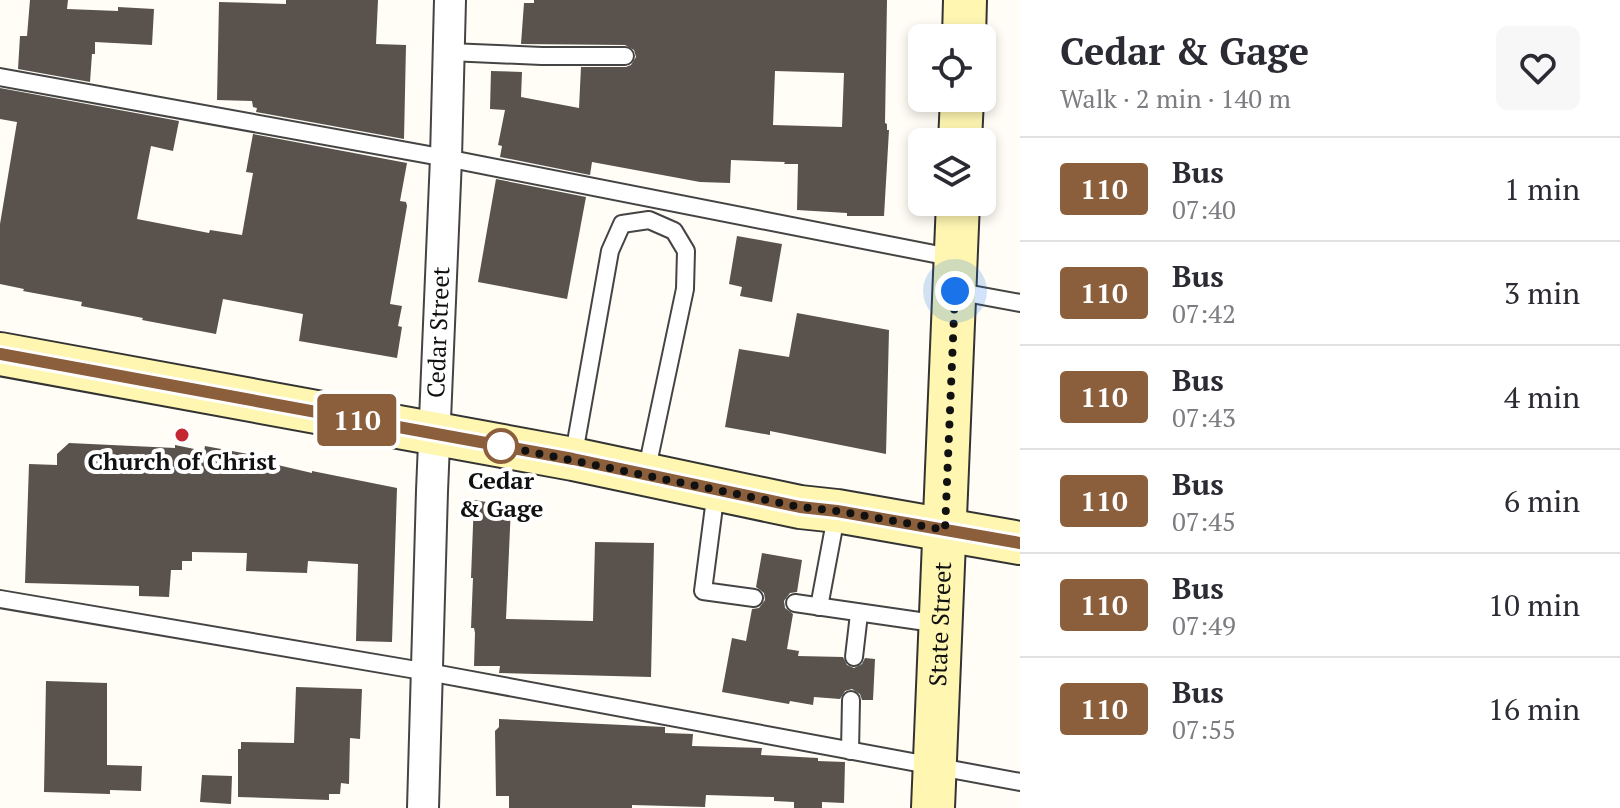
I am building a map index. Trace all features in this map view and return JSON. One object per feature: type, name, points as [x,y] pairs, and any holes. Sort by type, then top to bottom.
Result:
[{"type":"main road","points":[[964,24],[965,0]]},
{"type":"main road","name":"State Street","points":[[933,808],[957,216]]},
{"type":"main road","points":[[0,354],[573,459],[800,507],[1020,543]]},
{"type":"street","name":"Cedar Street","points":[[423,808],[450,0]]},
{"type":"lane","points":[[449,52],[625,56]]},
{"type":"lane","points":[[0,77],[446,158],[955,275],[1020,303]]},
{"type":"lane","points":[[573,459],[610,251],[622,224],[649,220],[674,231],[686,251],[685,289],[646,475]]},
{"type":"lane","points":[[716,489],[703,591],[754,598]]},
{"type":"lane","points":[[819,607],[837,511]]},
{"type":"lane","points":[[0,599],[428,672],[1020,782]]},
{"type":"lane","points":[[795,603],[941,624]]},
{"type":"lane","points":[[854,657],[859,614]]},
{"type":"lane","points":[[850,751],[851,700]]},
{"type":"building","points":[[30,0],[68,0],[67,9],[154,9],[152,45],[95,42],[90,82],[18,69],[20,36],[27,36]]},
{"type":"building","points":[[286,0],[378,0],[376,44],[406,45],[404,139],[256,112],[252,101],[217,100],[219,2],[286,4]]},
{"type":"building","points":[[534,0],[887,0],[885,123],[889,130],[884,216],[847,216],[847,213],[797,210],[798,164],[785,162],[731,160],[730,183],[700,182],[592,162],[590,175],[500,157],[502,146],[498,145],[505,110],[490,109],[491,71],[522,72],[521,97],[579,108],[581,67],[626,67],[636,57],[634,50],[625,45],[521,44],[524,3],[534,3]],"holes":[[[775,71],[844,73],[842,127],[773,125]]]},
{"type":"building","points":[[0,88],[179,121],[173,151],[151,146],[137,219],[209,233],[210,230],[242,235],[253,173],[246,172],[253,134],[407,163],[400,201],[406,202],[407,206],[390,304],[402,306],[397,358],[299,341],[303,314],[223,299],[216,334],[81,306],[82,302],[0,284],[0,224],[17,122],[0,119]]},
{"type":"building","points":[[496,179],[586,197],[567,299],[478,282]]},
{"type":"building","points":[[737,236],[782,244],[772,302],[740,296],[742,287],[729,284]]},
{"type":"building","points":[[797,313],[889,330],[886,454],[770,431],[770,435],[725,427],[739,349],[789,357]]},
{"type":"building","points":[[69,443],[175,448],[175,445],[204,451],[205,446],[248,454],[248,458],[312,473],[397,488],[392,642],[356,641],[358,564],[308,561],[307,573],[246,571],[247,553],[192,552],[192,561],[182,561],[182,570],[171,570],[169,597],[139,596],[139,586],[25,583],[29,464],[57,465],[57,454]]},
{"type":"building","points":[[474,500],[511,506],[506,619],[593,621],[595,542],[654,543],[651,677],[499,673],[500,666],[474,666],[471,578]]},
{"type":"building","points":[[762,553],[802,560],[797,592],[790,593],[784,601],[785,608],[793,614],[787,649],[799,651],[798,656],[843,657],[847,665],[854,668],[862,664],[865,658],[875,659],[873,700],[862,700],[860,694],[852,689],[845,691],[840,699],[814,697],[813,705],[790,701],[789,704],[722,692],[732,638],[746,641],[752,609],[759,608],[765,600],[764,593],[756,587]]},
{"type":"building","points":[[46,681],[107,683],[107,765],[142,766],[141,791],[110,790],[110,794],[44,792]]},
{"type":"building","points":[[296,687],[362,689],[360,739],[350,738],[349,784],[341,783],[340,794],[329,794],[329,800],[238,797],[238,749],[241,749],[241,742],[294,743]]},
{"type":"building","points":[[499,719],[665,727],[665,733],[693,734],[692,746],[762,748],[761,755],[845,762],[844,803],[822,802],[822,808],[794,808],[794,802],[774,801],[774,797],[706,795],[705,807],[509,808],[509,796],[496,796],[495,731],[499,727]]},
{"type":"building","points":[[202,775],[232,776],[231,804],[200,802]]},
{"type":"bus line","name":"110","points":[[0,354],[573,459],[800,507],[1020,543]]},
{"type":"place","name":"Church of Christ","points":[[182,435]]},
{"type":"place","name":"Cedar & Gage","points":[[501,446]]},
{"type":"route","points":[[501,446],[492,444],[800,507],[945,530],[955,291]]}]
